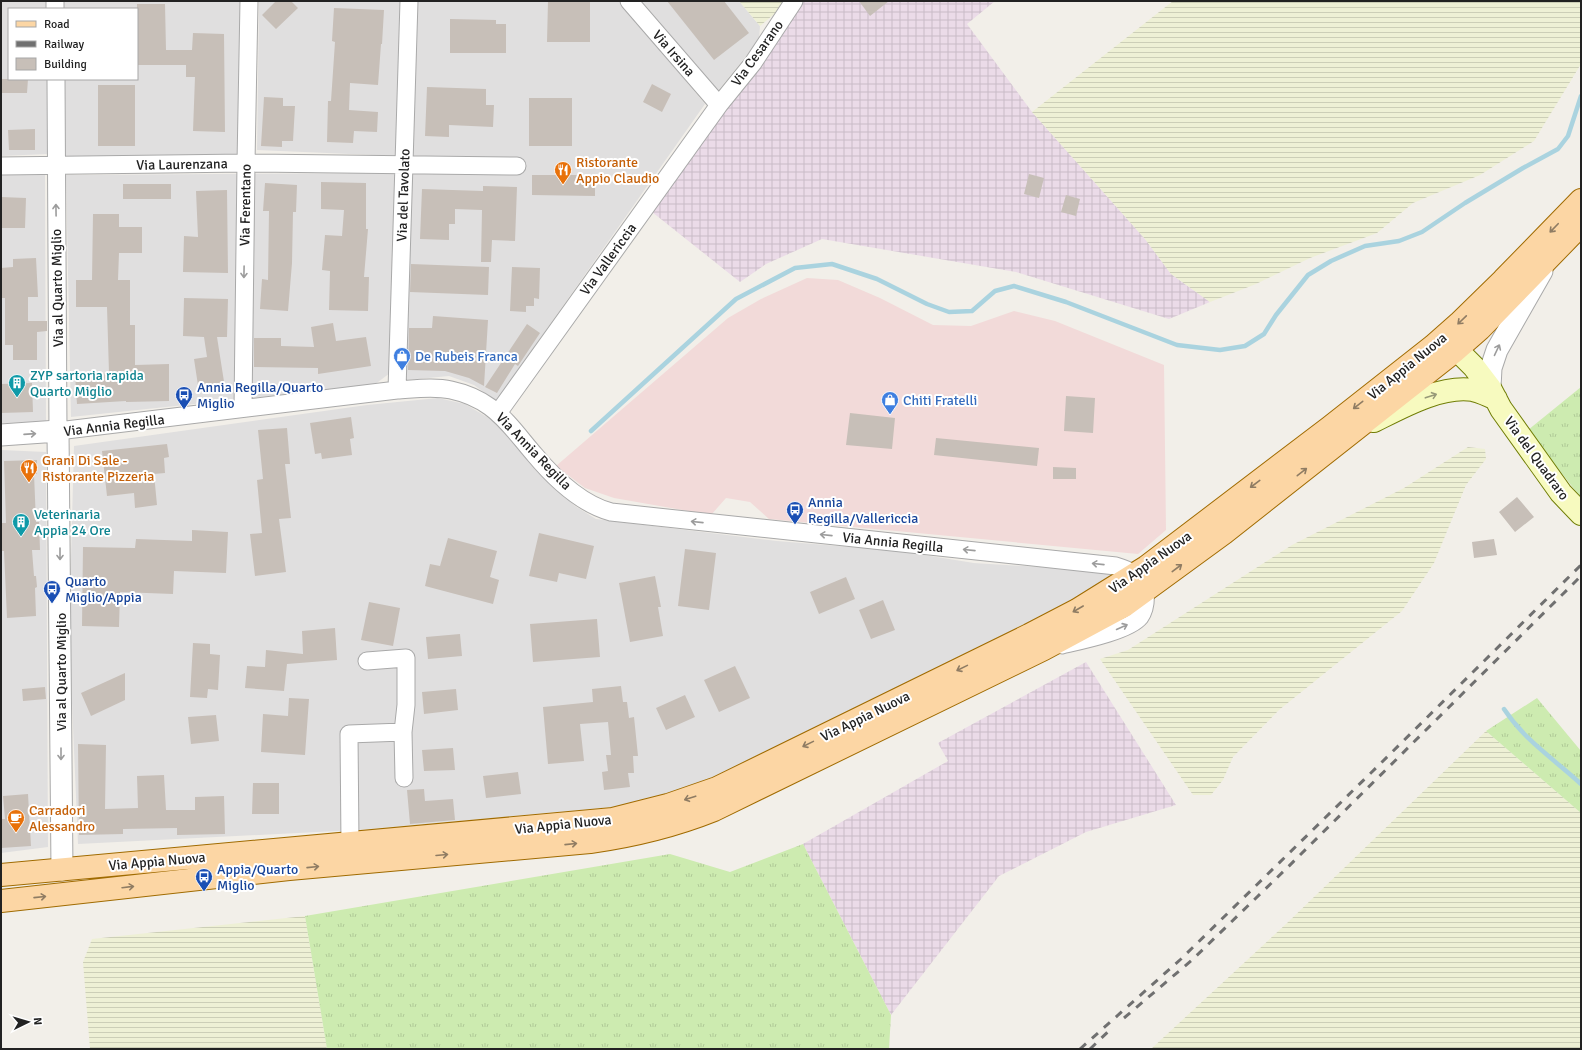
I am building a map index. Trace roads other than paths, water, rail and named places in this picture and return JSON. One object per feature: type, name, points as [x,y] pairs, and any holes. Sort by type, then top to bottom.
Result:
[{"type":"main road","name":"Via Appia Nuova","points":[[1,901],[289,869],[590,842],[629,836],[664,828],[728,804],[1044,649],[1118,610],[1140,583],[1324,432],[1433,346],[1459,323],[1581,200]]},
{"type":"main road","name":"Via Appia Nuova","points":[[1,875],[613,819],[640,813],[694,797],[717,788],[1022,639],[1077,610],[1140,583],[1334,447],[1455,351],[1480,329],[1547,262],[1581,225]]},
{"type":"main road","name":"Via del Quadraro","points":[[1433,346],[1445,347],[1455,351],[1470,362],[1493,393],[1501,409],[1561,493],[1581,514]]},
{"type":"main road","points":[[1334,447],[1373,422],[1408,404],[1428,397],[1450,390],[1462,389],[1483,393],[1493,393]]},
{"type":"main road","points":[[62,870],[72,882],[89,892]]},
{"type":"street","name":"Via Ferentano","points":[[243,408],[249,1]]},
{"type":"street","name":"Via del Tavolato","points":[[396,390],[409,1]]},
{"type":"street","name":"Via Irsina","points":[[629,1],[720,105]]},
{"type":"street","name":"Via Cesarano","points":[[720,105],[753,63],[794,1]]},
{"type":"street","name":"Via al Quarto Miglio","points":[[56,80],[62,870]]},
{"type":"street","name":"Via Vallericcia","points":[[498,413],[720,105]]},
{"type":"street","name":"Via Laurenzana","points":[[1,166],[246,163],[517,166]]},
{"type":"street","points":[[1493,393],[1491,368],[1496,350],[1547,262]]},
{"type":"street","name":"Via Annia Regilla","points":[[1,435],[58,432],[396,390],[434,388],[451,390],[476,398],[498,413],[557,478],[584,500],[603,510],[1116,566],[1127,569],[1140,583]]},
{"type":"street","points":[[367,661],[406,658],[406,705],[403,732],[404,778]]},
{"type":"street","points":[[350,843],[349,734],[403,732]]},
{"type":"waterway","points":[[591,431],[736,299],[795,268],[832,264],[877,279],[927,304],[949,312],[972,311],[995,291],[1014,286],[1066,302],[1177,345],[1220,350],[1245,346],[1264,334],[1276,315],[1308,275],[1331,261],[1365,246],[1399,241],[1422,232],[1465,203],[1558,149],[1568,136],[1581,96]]},
{"type":"waterway","points":[[1504,709],[1521,731],[1581,784]]},
{"type":"railway","points":[[1080,1049],[1181,959],[1581,565]]},
{"type":"railway","points":[[1124,1018],[1192,960],[1288,867],[1581,576]]},
{"type":"railway","points":[[1090,1049],[1113,1027]]},
{"type":"place","name":"Ristorante Appio Claudio","points":[[563,185]]},
{"type":"place","name":"De Rubeis Franca","points":[[402,371]]},
{"type":"place","name":"ZYP sartoria rapida Quarto Miglio","points":[[17,398]]},
{"type":"place","name":"Annia Regilla/Quarto Miglio","points":[[184,410]]},
{"type":"place","name":"Chiti Fratelli","points":[[890,415]]},
{"type":"place","name":"Grani Di Sale - Ristorante Pizzeria","points":[[29,483]]},
{"type":"place","name":"Annia Regilla/Vallericcia","points":[[795,525]]},
{"type":"place","name":"Veterinaria Appia 24 Ore","points":[[21,537]]},
{"type":"place","name":"Quarto Miglio/Appia","points":[[52,604]]},
{"type":"place","name":"Carradori Alessandro","points":[[16,833]]},
{"type":"place","name":"Appia/Quarto Miglio","points":[[204,892]]}]
